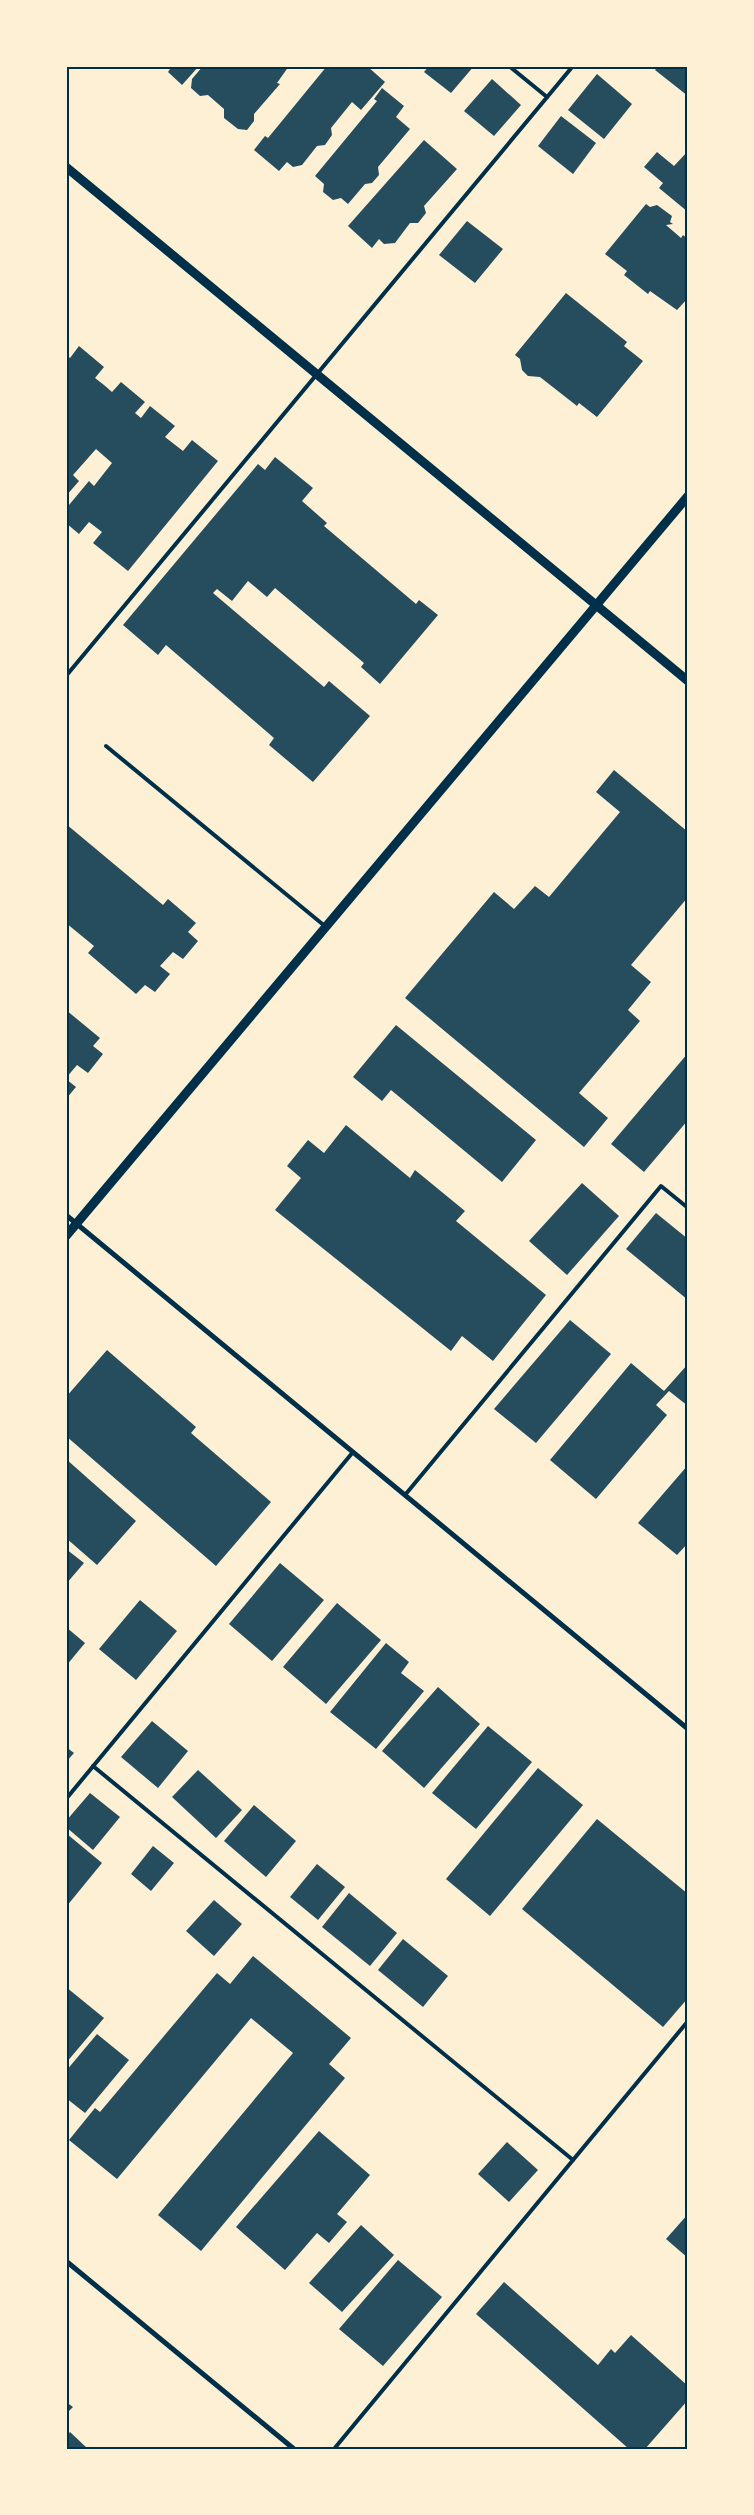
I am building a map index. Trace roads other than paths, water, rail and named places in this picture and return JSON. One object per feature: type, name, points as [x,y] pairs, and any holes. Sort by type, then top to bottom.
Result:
[{"type":"street","points":[[66,167],[688,681]]},
{"type":"street","points":[[66,1236],[688,496]]},
{"type":"street","points":[[66,1215],[688,1729]]},
{"type":"street","points":[[66,2261],[294,2449]]},
{"type":"lane","points":[[509,66],[547,97]]},
{"type":"lane","points":[[66,676],[573,66]]},
{"type":"lane","points":[[106,746],[326,927]]},
{"type":"lane","points":[[405,1495],[661,1186],[688,1208]]},
{"type":"lane","points":[[66,1799],[353,1452]]},
{"type":"lane","points":[[93,1766],[573,2160]]},
{"type":"lane","points":[[334,2449],[688,2021]]}]
